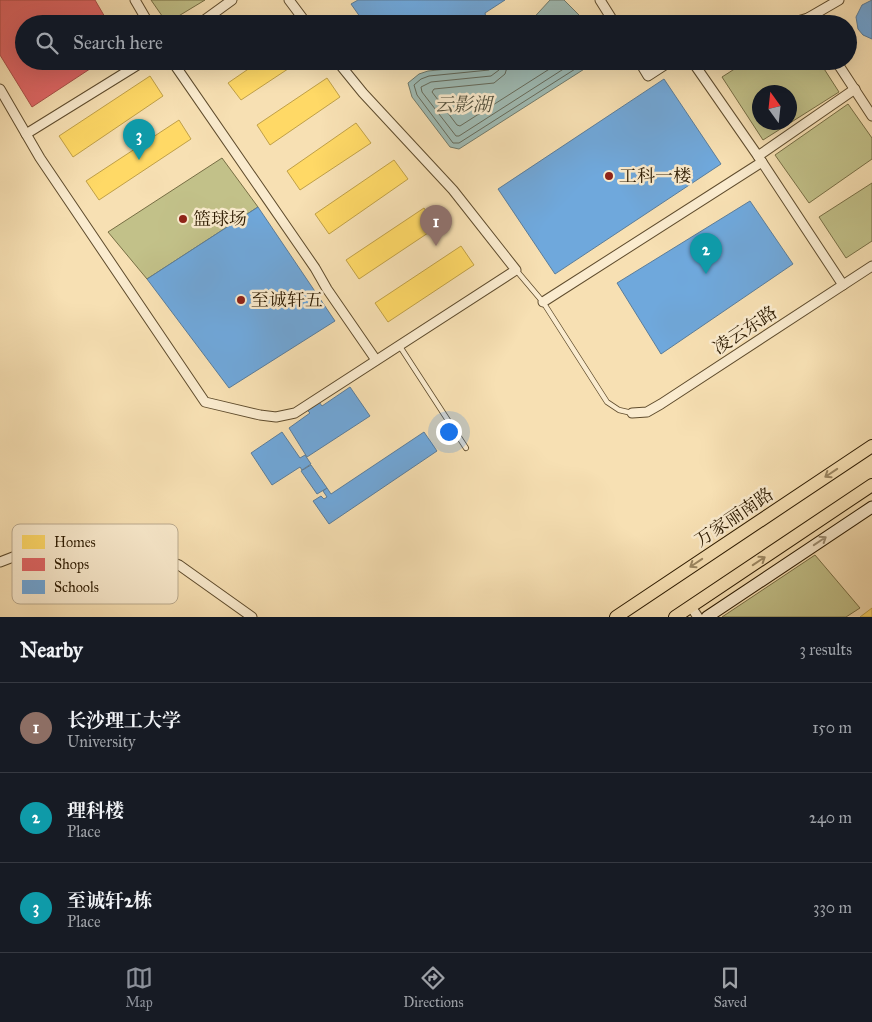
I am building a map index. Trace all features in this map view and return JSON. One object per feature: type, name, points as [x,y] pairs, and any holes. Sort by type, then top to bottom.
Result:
[{"type":"main road","name":"万家丽南路","points":[[616,617],[872,446]]},
{"type":"main road","points":[[675,617],[695,612],[872,484]]},
{"type":"street","points":[[135,0],[144,15]]},
{"type":"street","points":[[211,15],[232,0]]},
{"type":"street","points":[[289,0],[300,15]]},
{"type":"street","points":[[600,0],[609,15]]},
{"type":"street","points":[[818,15],[838,0]]},
{"type":"street","points":[[26,134],[129,70]]},
{"type":"street","points":[[178,70],[376,360]]},
{"type":"street","points":[[0,89],[26,134],[205,402],[276,417],[295,412],[516,270],[453,190],[363,93],[344,70]]},
{"type":"street","points":[[644,70],[648,76],[657,70]]},
{"type":"street","points":[[698,70],[760,159],[843,285]]},
{"type":"street","points":[[842,70],[872,116]]},
{"type":"street","points":[[543,302],[760,159],[855,90]]},
{"type":"street","name":"凌云东路","points":[[632,413],[647,412],[661,404],[872,266]]},
{"type":"street","points":[[707,617],[872,507]]},
{"type":"street","points":[[0,562],[12,557]]},
{"type":"street","points":[[178,564],[252,617]]},
{"type":"lane","points":[[516,270],[543,302],[607,402],[620,410],[632,413]]},
{"type":"lane","points":[[400,345],[466,448]]},
{"type":"shaded area","points":[[151,0],[205,0],[180,15],[161,15]]},
{"type":"shaded area","points":[[733,70],[825,70],[839,92],[797,119],[797,85],[752,85],[752,123],[722,77]]},
{"type":"shaded area","points":[[848,104],[872,138],[872,159],[809,203],[775,155]]},
{"type":"shaded area","points":[[756,130],[779,130],[763,140]]},
{"type":"shaded area","name":"篮球场","points":[[222,158],[258,207],[147,279],[108,232]]},
{"type":"shaded area","points":[[872,183],[872,241],[846,258],[819,217]]},
{"type":"shaded area","points":[[815,555],[860,608],[846,617],[722,617]]},
{"type":"water","points":[[550,0],[564,0],[579,15],[536,15]]},
{"type":"water","name":"云影湖","points":[[583,70],[459,149],[450,147],[412,97],[408,83],[419,74],[428,71]]},
{"type":"building: Homes","points":[[247,70],[286,70],[241,100],[228,83]]},
{"type":"building: Homes","points":[[150,76],[163,96],[73,157],[59,136]]},
{"type":"building: Homes","points":[[327,78],[340,97],[270,145],[257,125]]},
{"type":"building: Homes","points":[[179,120],[191,139],[99,200],[86,181]]},
{"type":"building: Homes","points":[[356,123],[371,143],[300,190],[287,171]]},
{"type":"building: Homes","points":[[394,160],[408,179],[329,234],[315,214]]},
{"type":"building: Homes","points":[[424,208],[437,227],[359,279],[346,260]]},
{"type":"building: Homes","points":[[461,246],[474,265],[388,322],[375,303]]},
{"type":"building: Homes","points":[[872,608],[872,617],[860,617]]},
{"type":"building: Shops","points":[[0,0],[95,0],[104,15],[15,15],[15,70],[88,70],[32,107],[0,55]]},
{"type":"building: Schools","points":[[358,0],[505,0],[485,13],[485,15],[359,15],[351,4]]},
{"type":"building: Schools","points":[[872,0],[872,39],[863,35],[858,29],[857,15],[862,5]]},
{"type":"building: Schools","name":"工科一楼","points":[[664,79],[721,164],[555,274],[498,189]]},
{"type":"building: Schools","points":[[750,201],[793,264],[661,354],[617,283]]},
{"type":"building: Schools","name":"至诚轩五","points":[[258,207],[335,321],[229,388],[147,279]]},
{"type":"building: Schools","points":[[350,387],[370,416],[307,457],[289,428],[310,413],[307,410],[319,402],[322,406]]},
{"type":"building: Schools","points":[[282,432],[300,458],[305,455],[311,464],[302,470],[300,467],[272,485],[251,453]]},
{"type":"building: Schools","points":[[424,432],[437,451],[329,524],[313,501],[321,496],[324,499],[327,497],[323,491],[327,488],[331,494]]},
{"type":"building: Schools","points":[[311,465],[327,488],[317,494],[301,471]]},
{"type":"place","name":"至诚轩2栋","points":[[139,160]]},
{"type":"place","name":"工科一楼","points":[[609,176]]},
{"type":"place","name":"篮球场","points":[[183,219]]},
{"type":"place","name":"长沙理工大学","points":[[436,246]]},
{"type":"place","name":"理科楼","points":[[706,274]]},
{"type":"place","name":"至诚轩五","points":[[241,300]]}]
